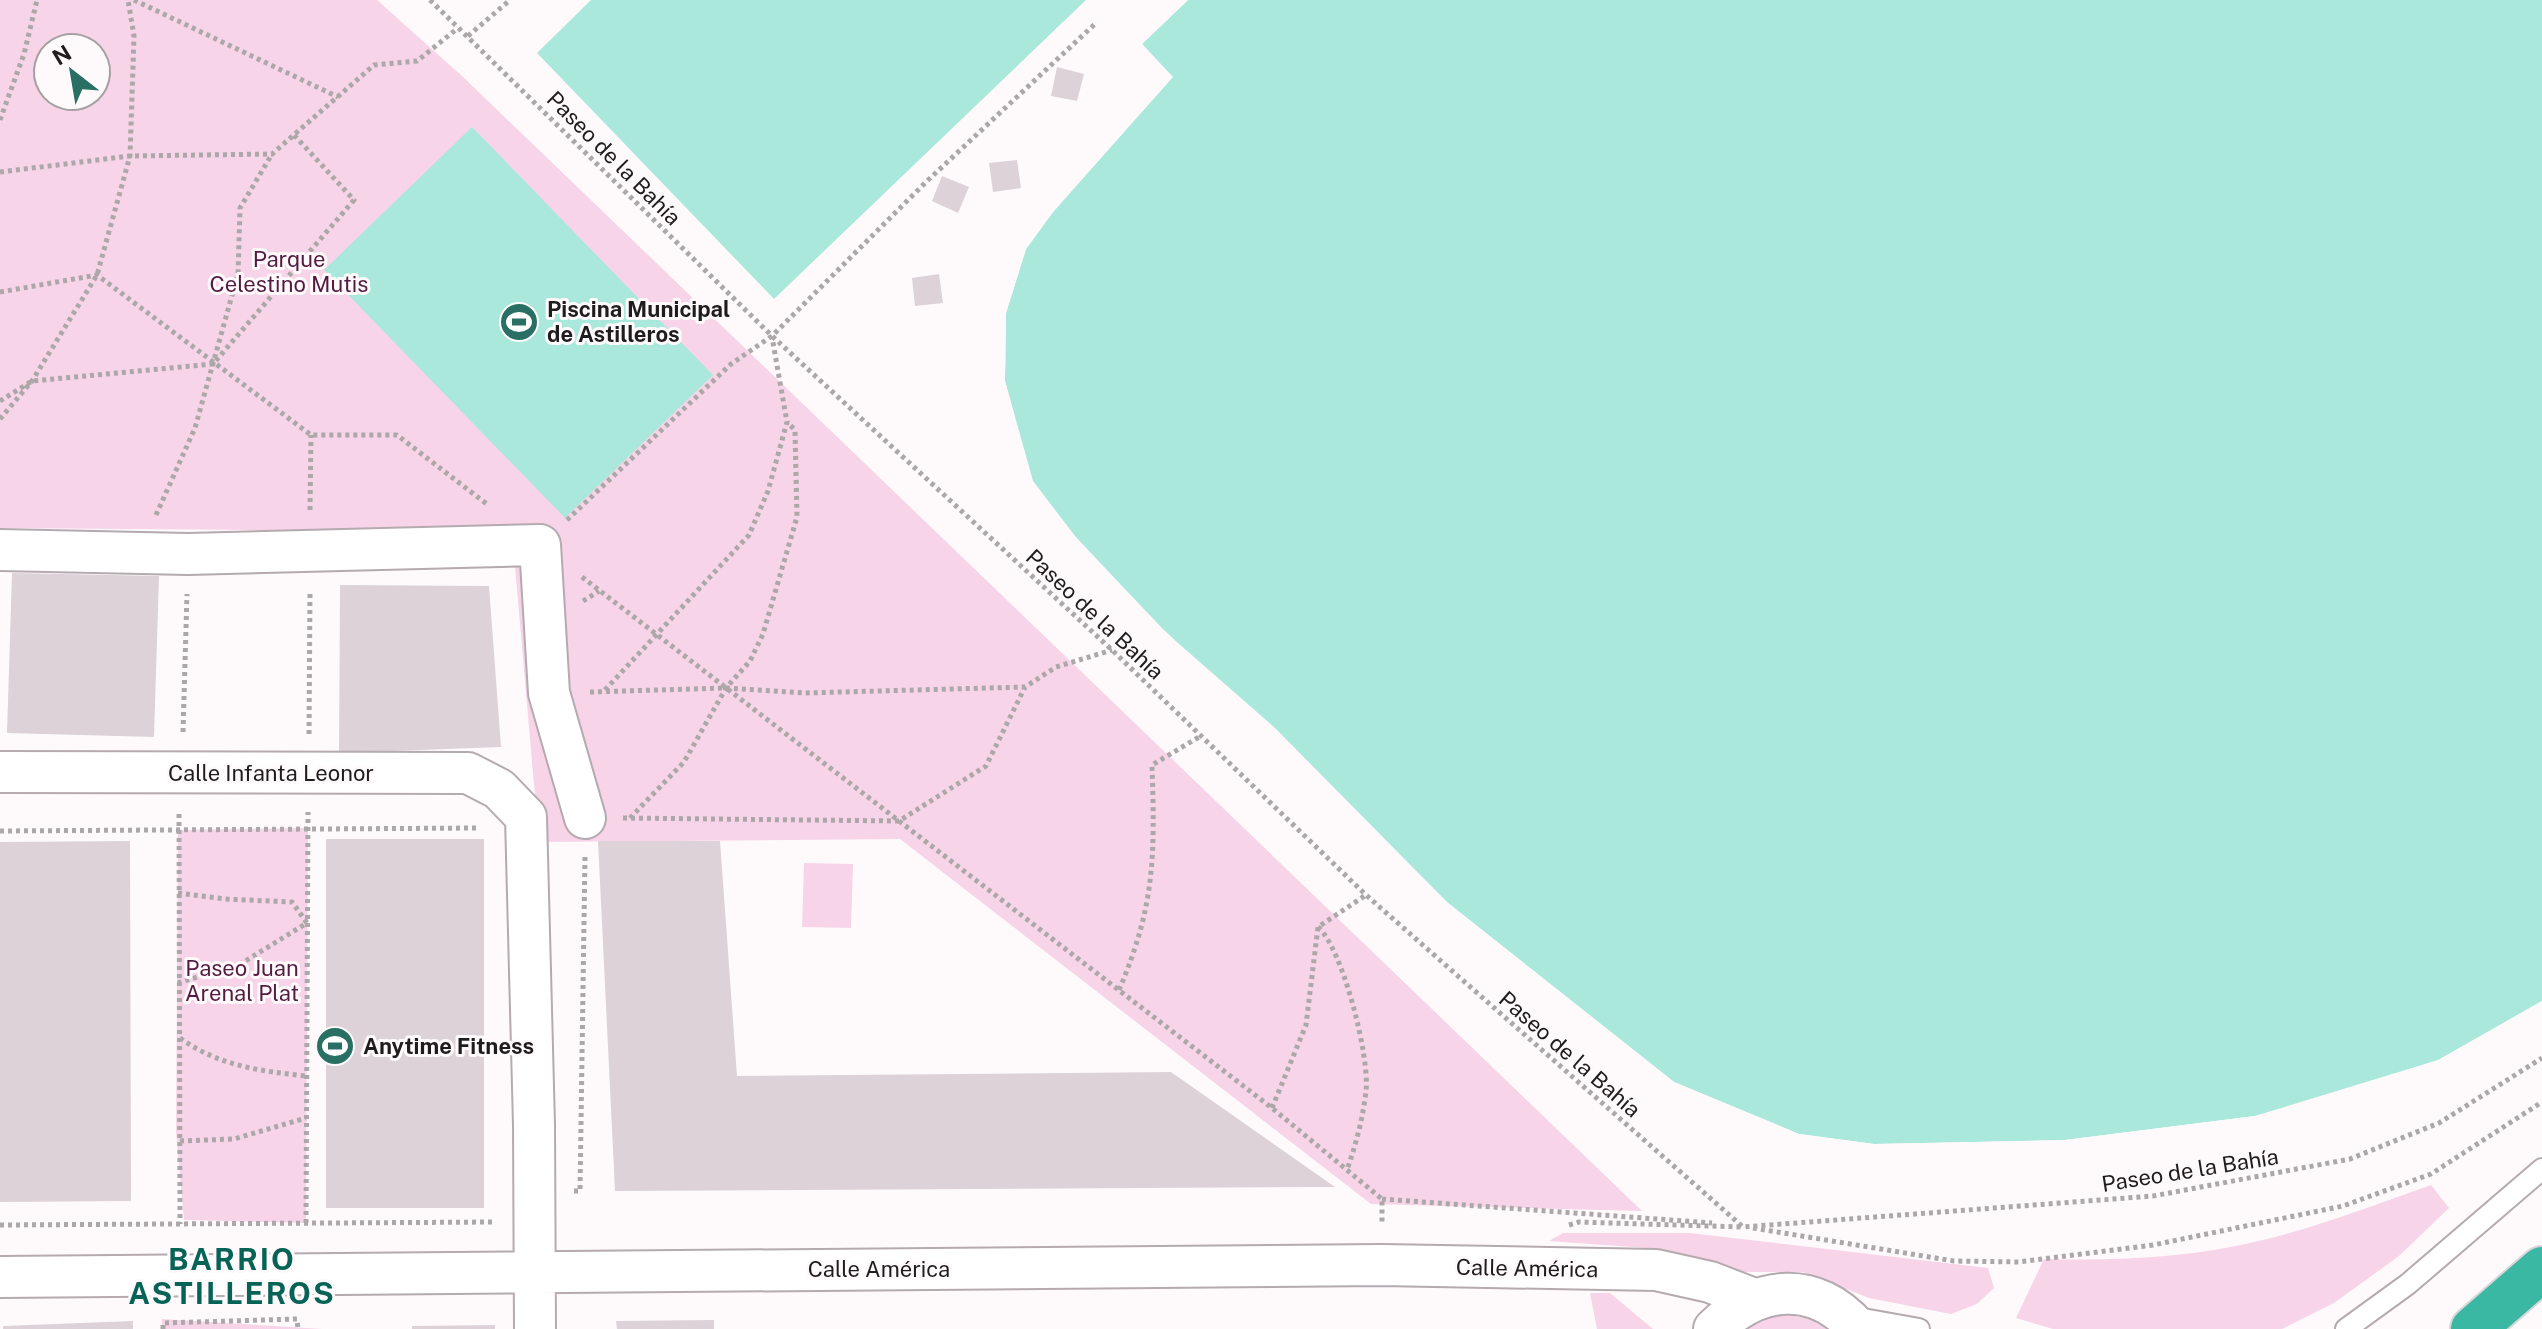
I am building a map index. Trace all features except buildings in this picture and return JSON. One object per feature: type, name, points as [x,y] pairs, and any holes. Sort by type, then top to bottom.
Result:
[{"type":"highway","points":[[2473,1329],[2529,1282]]},
{"type":"street","points":[[0,550],[188,554],[540,545],[549,693],[585,818]]},
{"type":"street","name":"Calle Infanta Leonor","points":[[0,772],[468,773],[499,789],[526,817],[530,875],[534,1272]]},
{"type":"street","name":"Calle América","points":[[0,1277],[1382,1265],[1656,1270],[1710,1282],[1754,1299]]},
{"type":"street","points":[[534,1272],[535,1329]]},
{"type":"street","points":[[1714,1329],[1729,1313],[1754,1299],[1778,1293],[1803,1295],[1826,1302],[1852,1323]]},
{"type":"lane","points":[[2346,1329],[2463,1238],[2542,1169]]},
{"type":"lane","points":[[1852,1323],[1919,1329]]},
{"type":"path","points":[[0,120],[24,54],[37,0]]},
{"type":"path","points":[[0,419],[32,381],[97,275],[130,156],[134,36],[131,0],[338,97]]},
{"type":"path","name":"Paseo de la Bahía","points":[[430,0],[772,336],[1112,650],[1366,895],[1743,1227],[2153,1196],[2350,1159],[2439,1123],[2542,1058]]},
{"type":"path","points":[[468,36],[510,0]]},
{"type":"path","points":[[540,545],[731,364],[772,336],[926,182],[1096,23]]},
{"type":"path","points":[[182,773],[188,554],[154,521],[195,428],[238,274],[240,208],[272,154],[374,65],[417,61],[458,28]]},
{"type":"path","points":[[0,401],[32,381],[213,364],[354,200],[294,135]]},
{"type":"path","points":[[0,172],[130,156],[272,154]]},
{"type":"path","points":[[0,292],[97,275],[311,435],[397,435],[1272,1108],[1382,1199],[1671,1218],[1954,1261],[2019,1262],[2153,1245],[2343,1206],[2431,1174],[2542,1102]]},
{"type":"path","points":[[604,691],[749,535],[768,491],[787,422],[772,336]]},
{"type":"path","points":[[630,818],[684,762],[726,688],[750,661],[763,634],[797,517],[795,430],[787,422]]},
{"type":"path","points":[[309,773],[311,435]]},
{"type":"path","points":[[585,818],[899,821],[986,766],[1025,687],[1056,667],[1112,650]]},
{"type":"path","points":[[549,693],[726,688],[805,693],[1025,687]]},
{"type":"path","points":[[1119,990],[1139,943],[1150,900],[1154,832],[1152,765],[1199,737]]},
{"type":"path","points":[[306,1223],[308,828]]},
{"type":"path","points":[[0,831],[480,828]]},
{"type":"path","points":[[178,830],[180,1224]]},
{"type":"path","points":[[178,893],[292,902],[307,923]]},
{"type":"path","points":[[1272,1108],[1306,1025],[1318,927],[1366,895]]},
{"type":"path","points":[[178,983],[242,963],[307,923]]},
{"type":"path","points":[[1318,927],[1328,936],[1353,1004],[1367,1088],[1358,1137],[1347,1170]]},
{"type":"path","points":[[179,1037],[202,1053],[251,1071],[306,1076]]},
{"type":"path","points":[[180,1141],[234,1139],[306,1118]]},
{"type":"path","points":[[1382,1199],[1382,1265]]},
{"type":"path","points":[[0,1225],[497,1222],[497,1206]]},
{"type":"path","points":[[163,1329],[163,1323],[297,1319],[298,1329]]},
{"type":"green space","name":"Parque Celestino Mutis","points":[[0,0],[377,0],[462,76],[1642,1211],[1371,1204],[900,839],[539,842],[512,532],[0,528]]},
{"type":"green space","name":"Paseo Juan Arenal Plat","points":[[308,828],[306,1223],[184,1220],[176,1132],[178,830]]},
{"type":"green space","points":[[804,863],[853,864],[851,928],[802,927]]},
{"type":"green space","points":[[2431,1185],[2449,1208],[2399,1256],[2334,1303],[2282,1329],[2053,1329],[2016,1318],[2044,1259],[2154,1257],[2236,1246],[2347,1215]]},
{"type":"green space","points":[[1563,1233],[1690,1233],[1988,1268],[1994,1288],[1977,1304],[1951,1314],[1869,1298],[1803,1272],[1732,1272],[1660,1249],[1549,1241]]},
{"type":"green space","points":[[1590,1293],[1610,1293],[1653,1329],[1597,1329]]},
{"type":"green space","points":[[1786,1315],[1807,1318],[1827,1329],[1743,1329],[1765,1318]]},
{"type":"green space","points":[[162,1319],[323,1329],[162,1329]]},
{"type":"shaded area","points":[[591,0],[1086,0],[774,299],[537,53]]},
{"type":"shaded area","points":[[1188,0],[2542,0],[2542,1001],[2439,1060],[2347,1090],[2255,1116],[2065,1140],[1874,1144],[1799,1134],[1674,1082],[1448,903],[1163,629],[1074,536],[1032,481],[1005,381],[1006,313],[1026,249],[1053,212],[1172,77],[1142,44]]},
{"type":"shaded area","name":"Piscina Municipal de Astilleros","points":[[472,127],[713,375],[565,518],[324,270]]},
{"type":"pier","points":[[1182,0],[1188,0],[1142,44],[1173,77],[1053,212],[1026,249],[1006,313],[1005,381],[1033,481],[1075,536],[1162,629],[1275,728],[1448,903],[1674,1082],[1799,1134],[1874,1144],[2065,1140],[2255,1116],[2438,1060],[2542,1001],[2542,1005],[2440,1064],[2348,1094],[2255,1120],[2065,1144],[1873,1148],[1798,1138],[1672,1085],[1445,906],[1160,632],[1072,539],[1029,483],[1001,381],[1002,313],[1023,248],[1050,210],[1167,77],[1141,49],[1139,41]]},
{"type":"place","name":"Piscina Municipal de Astilleros","points":[[519,322]]},
{"type":"place","name":"Anytime Fitness","points":[[335,1046]]},
{"type":"district","name":"BARRIO ASTILLEROS","points":[[232,1276]]}]
